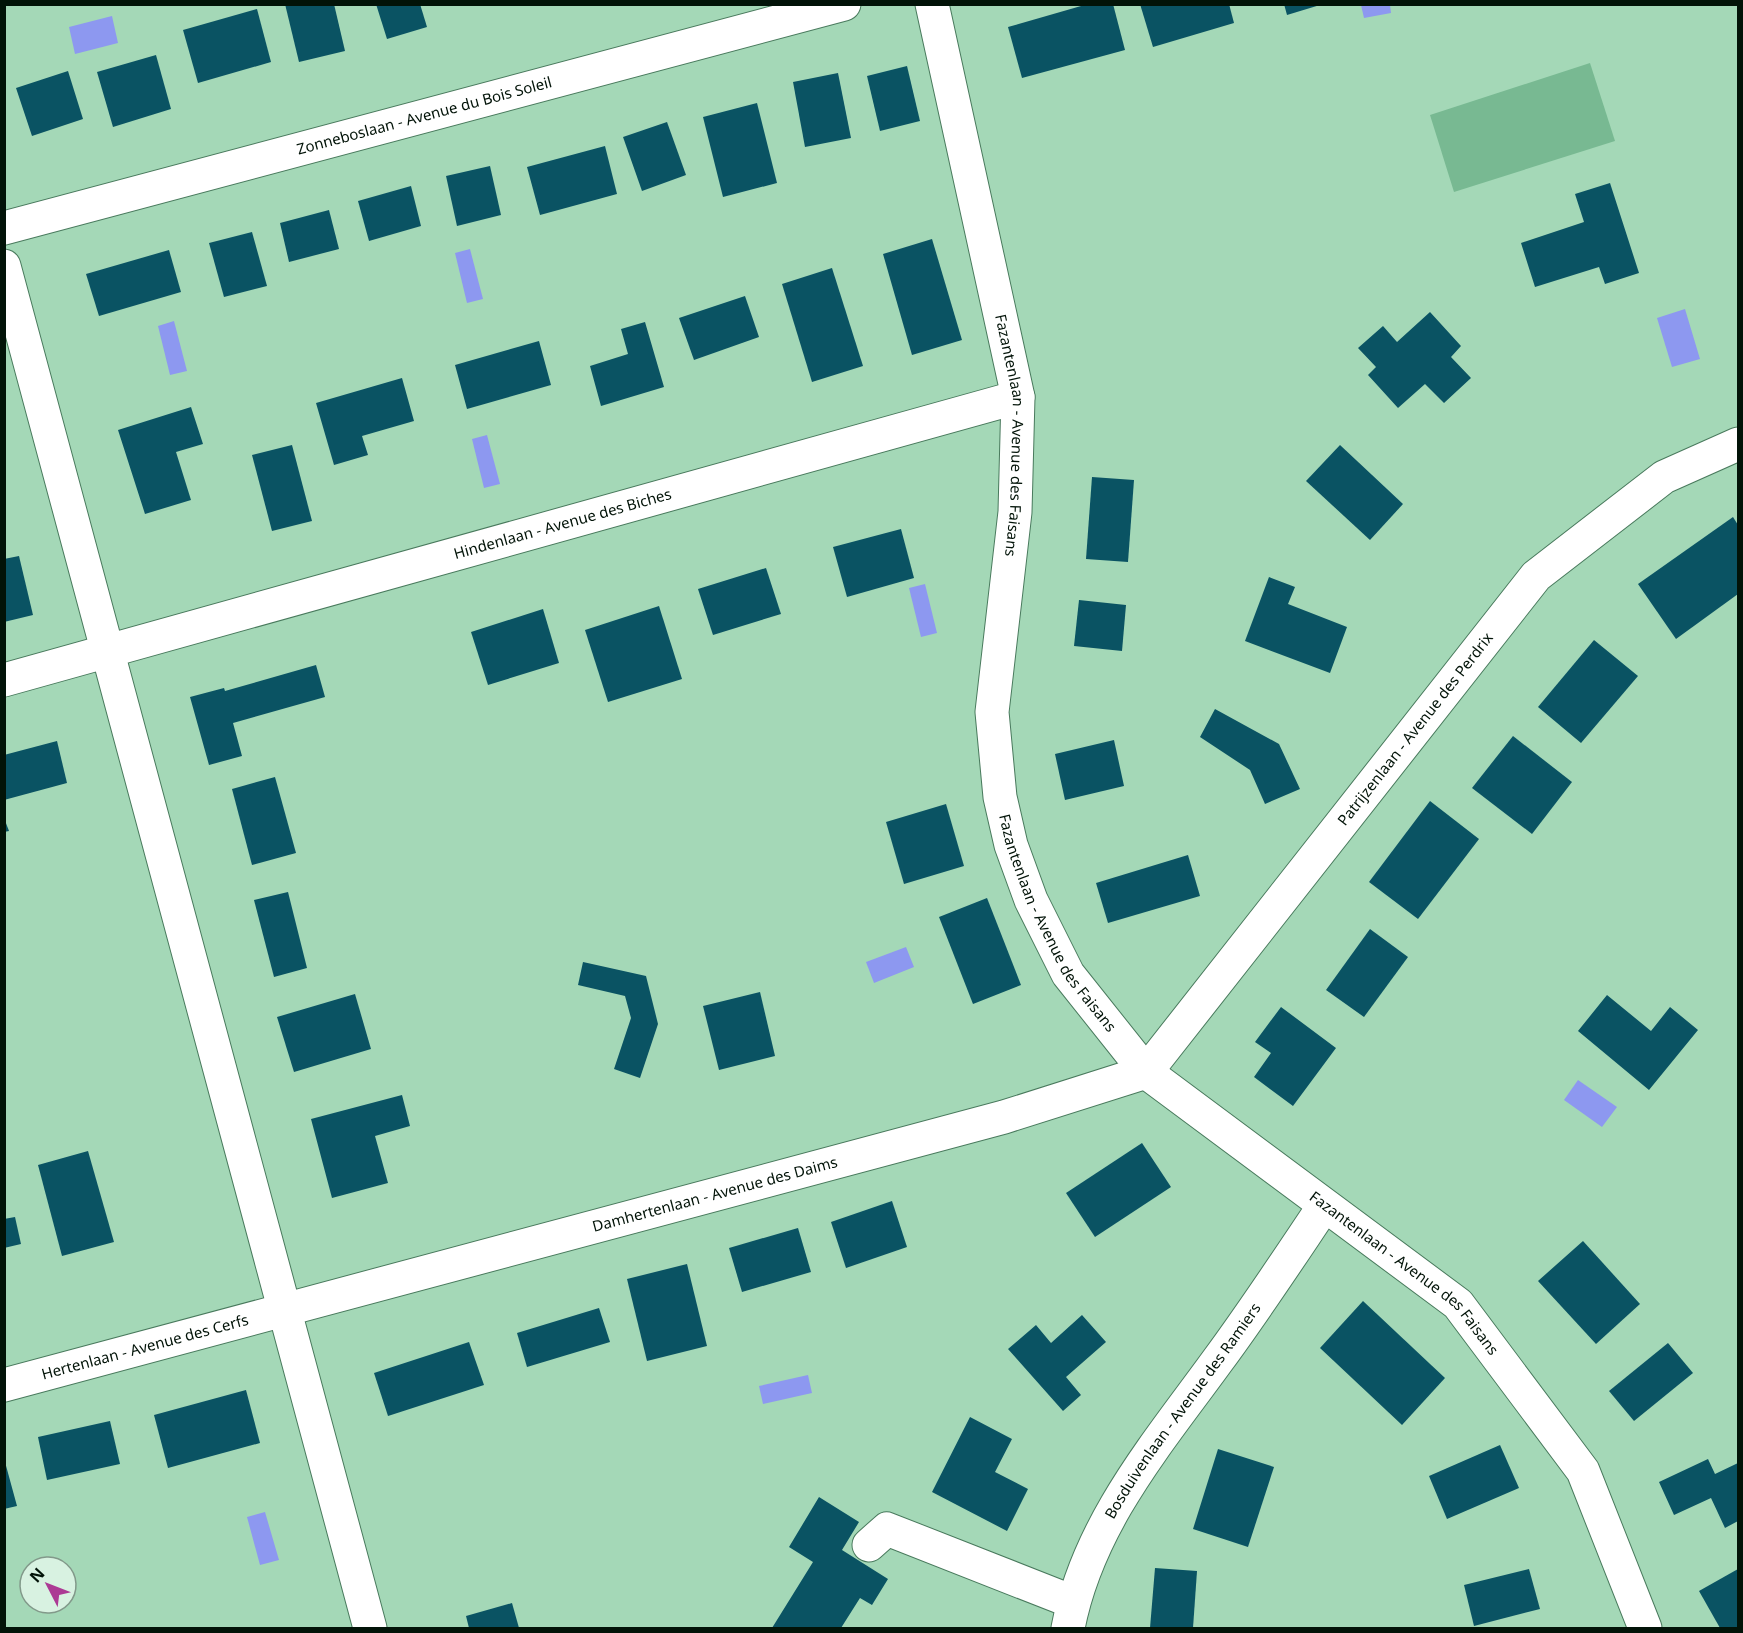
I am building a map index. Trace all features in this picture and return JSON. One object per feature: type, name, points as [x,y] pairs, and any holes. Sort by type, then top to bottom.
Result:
[{"type":"street","name":"Zonneboslaan - Avenue du Bois Soleil","points":[[4,228],[844,4]]},
{"type":"street","name":"Fazantenlaan - Avenue des Faisans","points":[[932,4],[1018,397],[1015,512],[992,712],[1000,797],[1015,856],[1052,948],[1084,997],[1146,1072],[1458,1304],[1583,1471],[1645,1629]]},
{"type":"street","points":[[4,266],[370,1629]]},
{"type":"street","name":"Hindenlaan - Avenue des Biches","points":[[4,680],[1018,397]]},
{"type":"street","name":"Patrijzenlaan - Avenue des Perdrix","points":[[1146,1072],[1536,576],[1664,477],[1738,444]]},
{"type":"street","name":"Damhertenlaan - Avenue des Daims","points":[[284,1309],[1004,1116],[1146,1072]]},
{"type":"street","name":"Bosduivenlaan - Avenue des Ramiers","points":[[1071,1615],[1089,1556],[1124,1490],[1250,1316],[1324,1206]]},
{"type":"street","name":"Hertenlaan - Avenue des Cerfs","points":[[4,1385],[284,1309]]},
{"type":"street","points":[[869,1545],[887,1528],[1071,1615]]},
{"type":"green space","points":[[1590,63],[1615,141],[1454,192],[1430,115]]},
{"type":"water","points":[[1361,5],[1390,5],[1391,13],[1364,18]]},
{"type":"water","points":[[112,16],[118,43],[75,54],[69,27]]},
{"type":"water","points":[[470,249],[483,299],[467,303],[455,253]]},
{"type":"water","points":[[1685,309],[1700,359],[1672,367],[1657,318]]},
{"type":"water","points":[[174,321],[187,371],[170,375],[158,326]]},
{"type":"water","points":[[487,435],[500,484],[484,488],[472,439]]},
{"type":"water","points":[[925,584],[937,633],[921,637],[909,588]]},
{"type":"water","points":[[906,947],[914,967],[874,983],[866,962]]},
{"type":"water","points":[[1578,1080],[1617,1107],[1602,1127],[1564,1100]]},
{"type":"water","points":[[808,1375],[812,1393],[763,1404],[759,1386]]},
{"type":"water","points":[[265,1512],[279,1560],[260,1565],[247,1517]]},
{"type":"building","points":[[285,4],[334,4],[345,51],[299,62]]},
{"type":"building","points":[[376,4],[420,4],[427,27],[387,39]]},
{"type":"building","points":[[1088,4],[1113,4],[1125,50],[1022,78],[1008,27]]},
{"type":"building","points":[[1140,4],[1229,4],[1234,23],[1153,47]]},
{"type":"building","points":[[1284,4],[1320,4],[1320,5],[1287,15]]},
{"type":"building","points":[[257,9],[271,62],[198,83],[183,30]]},
{"type":"building","points":[[156,55],[171,109],[113,127],[97,72]]},
{"type":"building","points":[[907,66],[920,121],[880,131],[867,76]]},
{"type":"building","points":[[68,71],[83,119],[32,136],[16,88]]},
{"type":"building","points":[[838,73],[851,138],[805,147],[793,82]]},
{"type":"building","points":[[757,103],[777,183],[723,197],[703,117]]},
{"type":"building","points":[[667,122],[686,175],[642,191],[623,137]]},
{"type":"building","points":[[605,146],[617,194],[540,215],[527,167]]},
{"type":"building","points":[[490,166],[501,215],[457,226],[446,176]]},
{"type":"building","points":[[1610,183],[1639,273],[1605,284],[1599,267],[1535,287],[1521,243],[1584,222],[1575,194]]},
{"type":"building","points":[[411,186],[421,226],[369,241],[358,201]]},
{"type":"building","points":[[329,210],[339,249],[289,262],[280,223]]},
{"type":"building","points":[[252,232],[267,286],[224,297],[209,243]]},
{"type":"building","points":[[932,239],[962,340],[912,355],[883,254]]},
{"type":"building","points":[[169,250],[181,292],[99,316],[86,274]]},
{"type":"building","points":[[832,268],[863,366],[812,382],[782,284]]},
{"type":"building","points":[[745,296],[759,337],[694,360],[679,318]]},
{"type":"building","points":[[1430,312],[1461,346],[1451,357],[1471,378],[1444,403],[1425,384],[1398,408],[1368,375],[1376,367],[1358,348],[1383,326],[1397,342]]},
{"type":"building","points":[[645,322],[664,387],[601,406],[590,366],[628,354],[621,329]]},
{"type":"building","points":[[539,341],[551,385],[467,409],[455,365]]},
{"type":"building","points":[[402,378],[414,421],[362,436],[368,455],[334,465],[316,403]]},
{"type":"building","points":[[191,407],[203,444],[176,452],[191,500],[145,514],[118,430]]},
{"type":"building","points":[[292,445],[312,521],[272,531],[252,455]]},
{"type":"building","points":[[1340,445],[1403,504],[1370,540],[1306,481]]},
{"type":"building","points":[[1092,477],[1134,480],[1128,562],[1086,559]]},
{"type":"building","points":[[1733,517],[1738,525],[1738,594],[1676,639],[1638,584]]},
{"type":"building","points":[[901,529],[914,578],[847,597],[833,547]]},
{"type":"building","points":[[19,556],[33,615],[4,622],[4,559]]},
{"type":"building","points":[[766,568],[781,614],[713,635],[698,589]]},
{"type":"building","points":[[1269,577],[1295,587],[1288,604],[1347,627],[1330,673],[1245,641]]},
{"type":"building","points":[[1079,600],[1126,605],[1122,651],[1074,646]]},
{"type":"building","points":[[659,606],[682,679],[608,702],[585,630]]},
{"type":"building","points":[[543,609],[559,663],[488,685],[471,632]]},
{"type":"building","points":[[1594,640],[1638,676],[1581,743],[1538,707]]},
{"type":"building","points":[[316,665],[325,697],[233,723],[242,756],[209,765],[190,697],[224,688],[225,691]]},
{"type":"building","points":[[1215,709],[1279,744],[1300,789],[1265,804],[1250,770],[1200,737]]},
{"type":"building","points":[[1513,736],[1572,782],[1532,834],[1472,788]]},
{"type":"building","points":[[1114,740],[1124,786],[1065,800],[1055,754]]},
{"type":"building","points":[[57,741],[67,783],[4,800],[4,755]]},
{"type":"building","points":[[275,777],[296,853],[252,865],[232,789]]},
{"type":"building","points":[[1430,801],[1479,839],[1418,919],[1369,882]]},
{"type":"building","points":[[946,804],[964,866],[904,884],[886,822]]},
{"type":"building","points":[[4,818],[9,831],[4,832]]},
{"type":"building","points":[[1188,855],[1200,896],[1108,923],[1096,883]]},
{"type":"building","points":[[288,892],[307,968],[274,977],[254,900]]},
{"type":"building","points":[[987,898],[1021,985],[973,1004],[939,917]]},
{"type":"building","points":[[1370,929],[1408,957],[1364,1017],[1326,990]]},
{"type":"building","points":[[583,962],[646,976],[658,1024],[640,1078],[614,1069],[631,1018],[625,996],[578,985]]},
{"type":"building","points":[[760,992],[775,1056],[719,1070],[703,1006]]},
{"type":"building","points":[[355,994],[371,1049],[294,1072],[277,1017]]},
{"type":"building","points":[[1607,995],[1651,1031],[1670,1007],[1698,1030],[1649,1090],[1578,1031]]},
{"type":"building","points":[[1281,1007],[1336,1048],[1293,1106],[1254,1077],[1271,1053],[1255,1042]]},
{"type":"building","points":[[402,1095],[410,1126],[375,1136],[388,1183],[332,1198],[311,1119]]},
{"type":"building","points":[[1142,1143],[1171,1187],[1095,1237],[1066,1193]]},
{"type":"building","points":[[88,1151],[114,1242],[62,1256],[38,1165]]},
{"type":"building","points":[[892,1201],[907,1247],[846,1268],[831,1222]]},
{"type":"building","points":[[15,1217],[21,1244],[4,1248],[4,1219]]},
{"type":"building","points":[[798,1228],[811,1272],[742,1292],[729,1248]]},
{"type":"building","points":[[1583,1241],[1640,1304],[1596,1344],[1538,1281]]},
{"type":"building","points":[[687,1264],[707,1346],[647,1361],[627,1279]]},
{"type":"building","points":[[1363,1301],[1445,1378],[1402,1425],[1320,1348]]},
{"type":"building","points":[[599,1308],[610,1342],[527,1367],[517,1333]]},
{"type":"building","points":[[1082,1315],[1106,1342],[1066,1377],[1081,1395],[1063,1411],[1008,1349],[1036,1325],[1051,1343]]},
{"type":"building","points":[[469,1342],[484,1385],[388,1416],[374,1373]]},
{"type":"building","points":[[1668,1343],[1693,1373],[1634,1421],[1609,1391]]},
{"type":"building","points":[[246,1390],[260,1443],[168,1468],[154,1415]]},
{"type":"building","points":[[970,1417],[1012,1439],[995,1472],[1028,1489],[1007,1531],[932,1492]]},
{"type":"building","points":[[110,1421],[120,1464],[47,1480],[38,1437]]},
{"type":"building","points":[[1500,1445],[1519,1488],[1447,1519],[1429,1476]]},
{"type":"building","points":[[1218,1449],[1274,1467],[1248,1547],[1193,1529]]},
{"type":"building","points":[[1708,1459],[1715,1474],[1738,1463],[1738,1521],[1725,1528],[1711,1498],[1674,1515],[1659,1482]]},
{"type":"building","points":[[4,1463],[17,1506],[4,1509]]},
{"type":"building","points":[[819,1497],[859,1522],[842,1550],[888,1579],[872,1605],[860,1598],[841,1628],[772,1628],[813,1562],[789,1547]]},
{"type":"building","points":[[1155,1568],[1197,1571],[1193,1628],[1150,1628]]},
{"type":"building","points":[[1529,1569],[1540,1609],[1474,1626],[1464,1585]]},
{"type":"building","points":[[1738,1569],[1738,1628],[1720,1628],[1699,1591]]},
{"type":"building","points":[[512,1603],[519,1628],[469,1628],[466,1616]]}]
